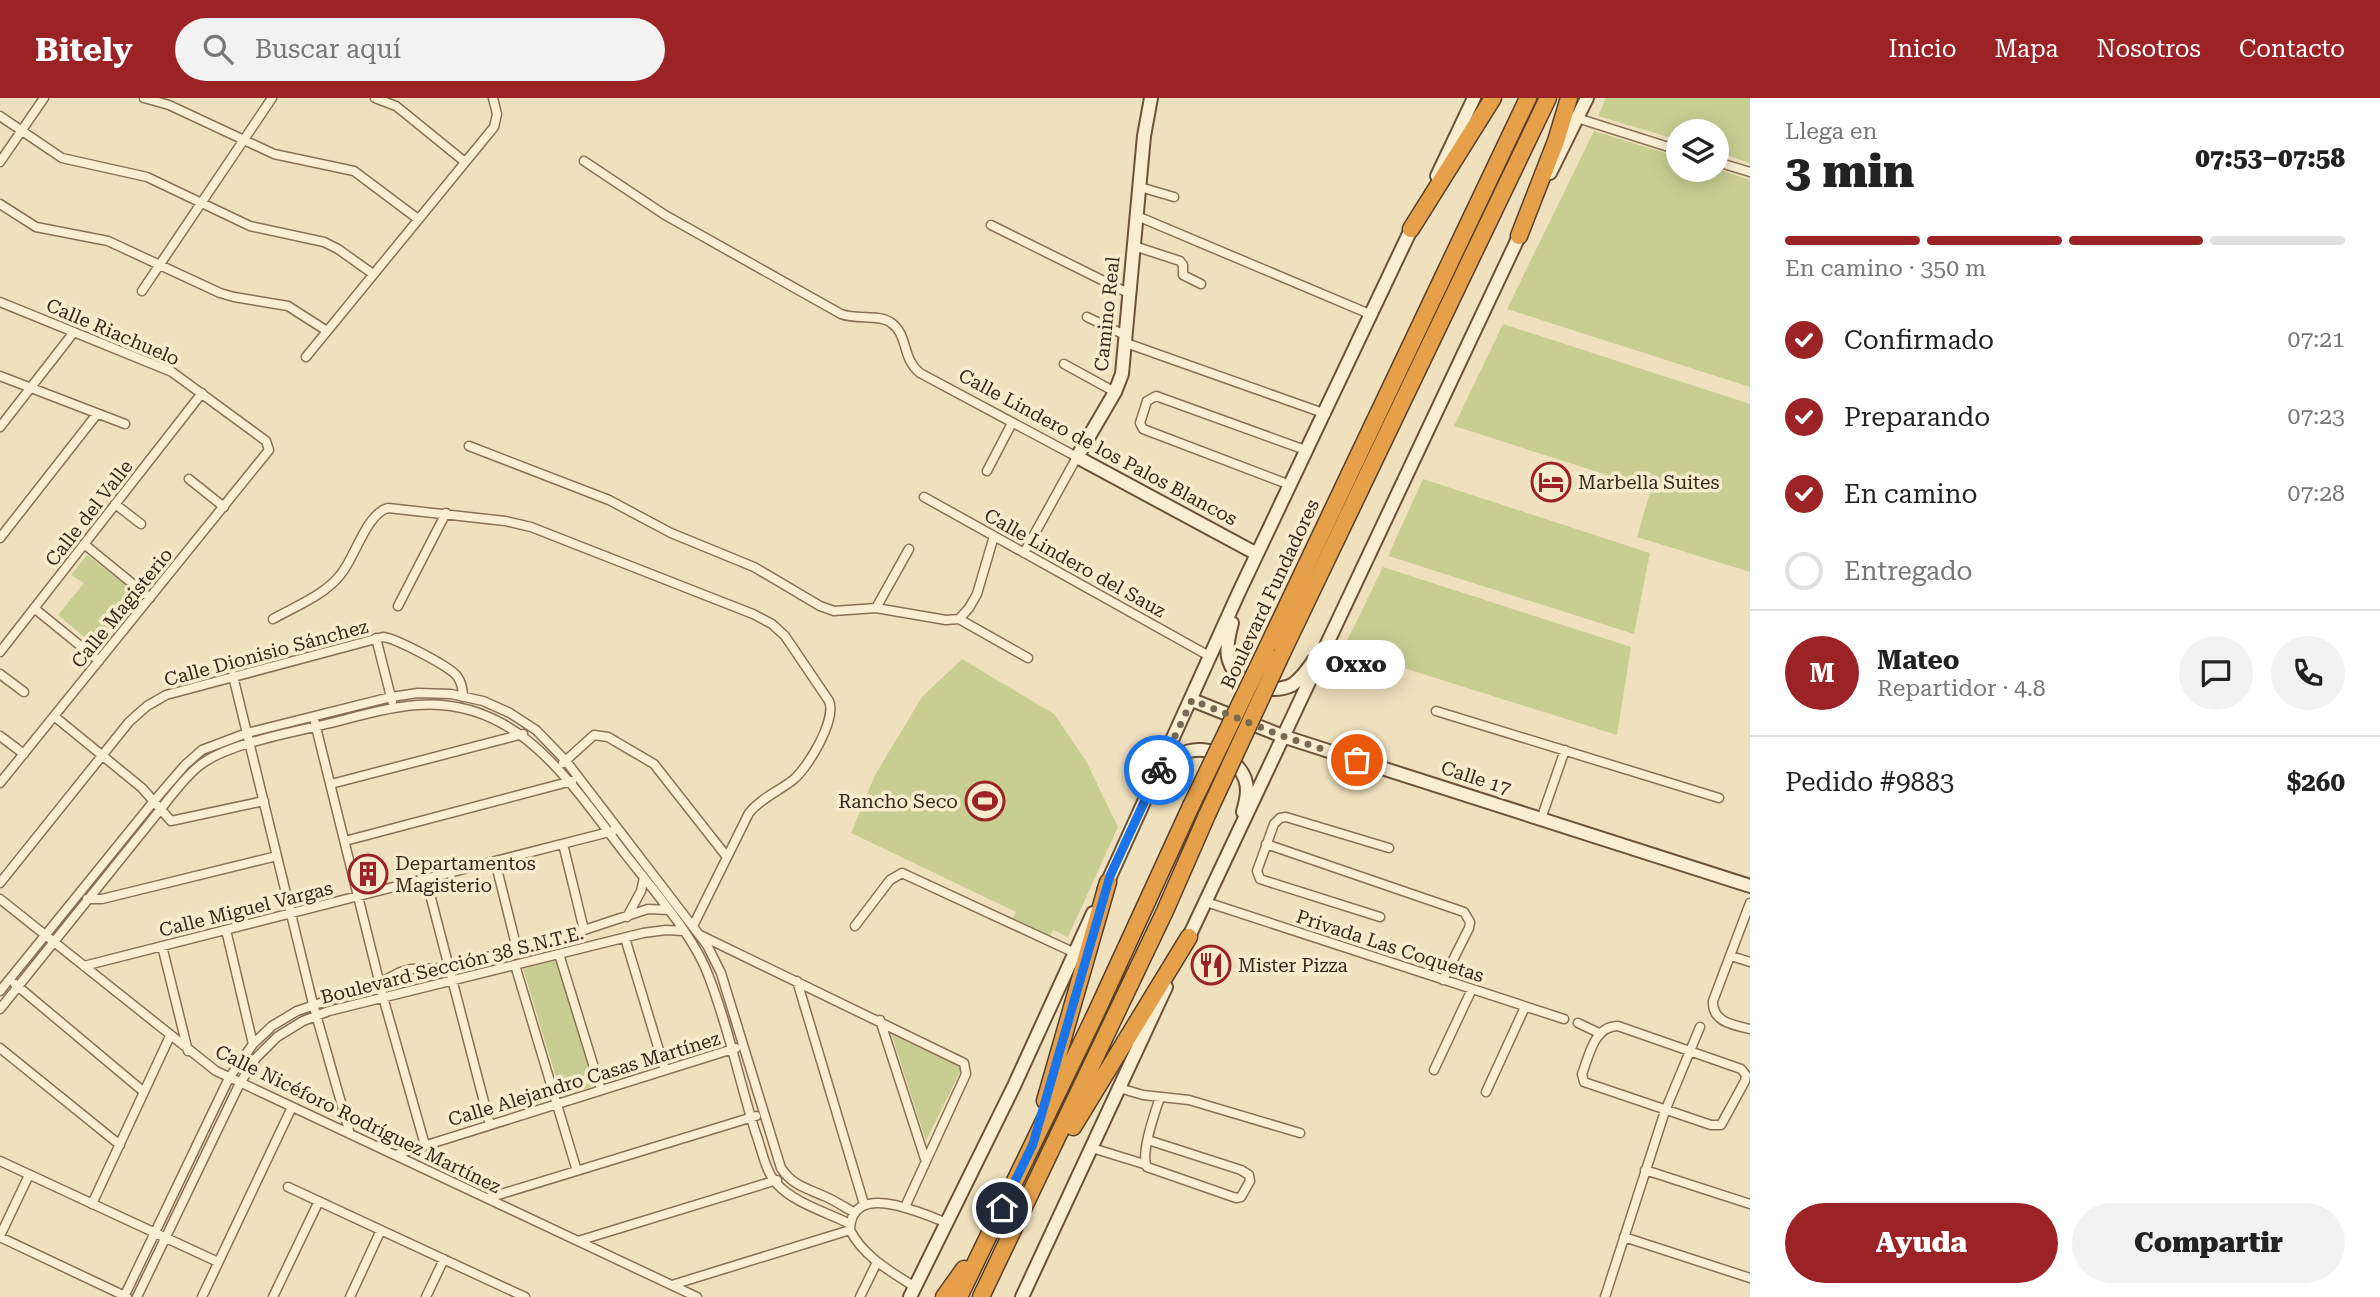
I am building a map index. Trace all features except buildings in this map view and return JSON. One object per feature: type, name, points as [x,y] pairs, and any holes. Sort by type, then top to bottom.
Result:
[{"type":"highway","points":[[1411,229],[1493,98]]},
{"type":"highway","name":"Boulevard Fundadores","points":[[981,1297],[1165,911],[1274,652],[1528,98]]},
{"type":"highway","name":"Boulevard Fundadores","points":[[959,1297],[1152,893],[1548,98]]},
{"type":"highway","points":[[1520,236],[1556,141],[1569,98]]},
{"type":"highway","points":[[1033,1144],[1108,882]]},
{"type":"highway","points":[[1042,1173],[1191,933]]},
{"type":"highway","points":[[944,1297],[991,1229]]},
{"type":"highway","points":[[988,1297],[998,1263]]},
{"type":"main road","name":"Camino Real","points":[[1077,457],[1115,392],[1122,374],[1151,98]]},
{"type":"main road","points":[[912,1292],[1075,953],[1257,554],[1475,98]]},
{"type":"main road","points":[[1022,1297],[1203,907],[1587,98]]},
{"type":"main road","name":"Calle Lindero de los Palos Blancos","points":[[1077,457],[1257,554]]},
{"type":"main road","points":[[1239,593],[1230,632],[1228,659],[1243,679],[1256,686],[1270,689],[1294,684],[1310,666],[1337,625]]},
{"type":"main road","name":"Calle 17","points":[[1192,700],[1285,737],[1750,886]]},
{"type":"main road","points":[[1149,793],[1178,756],[1199,749],[1226,758],[1238,767],[1246,785],[1247,796],[1234,843]]},
{"type":"street","points":[[0,162],[44,98]]},
{"type":"street","points":[[144,98],[169,106],[284,157],[354,171],[418,219]]},
{"type":"street","points":[[142,291],[272,98]]},
{"type":"street","points":[[375,98],[396,106],[465,162]]},
{"type":"street","points":[[306,357],[494,127],[498,119],[493,98]]},
{"type":"street","points":[[0,116],[62,158],[147,177],[250,226],[330,244],[373,274]]},
{"type":"street","points":[[1577,118],[1666,146]]},
{"type":"street","name":"Calle Lindero de los Palos Blancos","points":[[584,161],[695,233],[841,314],[855,318],[887,320],[898,329],[909,363],[920,373],[1077,457]]},
{"type":"street","points":[[1729,166],[1750,172]]},
{"type":"street","points":[[1140,187],[1174,197]]},
{"type":"street","points":[[0,204],[36,227],[108,241],[226,295],[288,306],[327,331]]},
{"type":"street","points":[[1137,216],[1372,315]]},
{"type":"street","points":[[991,225],[1130,294]]},
{"type":"street","points":[[1134,246],[1180,261],[1183,275],[1201,284]]},
{"type":"street","name":"Calle Riachuelo","points":[[0,302],[173,372],[266,441],[268,453]]},
{"type":"street","points":[[1087,317],[1127,339],[1325,414]]},
{"type":"street","points":[[0,427],[74,332]]},
{"type":"street","points":[[1064,363],[1115,392]]},
{"type":"street","points":[[0,376],[125,424]]},
{"type":"street","name":"Calle del Valle","points":[[1,648],[202,393]]},
{"type":"street","points":[[1290,485],[1143,429],[1140,423],[1147,401],[1156,396],[1307,451]]},
{"type":"street","points":[[0,538],[97,414]]},
{"type":"street","points":[[987,471],[1012,423]]},
{"type":"street","points":[[469,446],[563,480],[609,500],[671,533],[754,568],[826,609],[842,612],[876,608],[946,620],[959,619],[1028,657]]},
{"type":"street","name":"Calle Magisterio","points":[[0,783],[268,453]]},
{"type":"street","name":"Camino Real","points":[[1024,553],[1077,457]]},
{"type":"street","points":[[189,479],[224,507]]},
{"type":"street","name":"Calle Lindero del Sauz","points":[[924,497],[1212,657]]},
{"type":"street","points":[[115,504],[141,524]]},
{"type":"street","points":[[272,619],[312,598],[335,581],[379,511],[388,508],[446,513],[531,527],[753,614],[779,629],[829,701],[831,714],[823,735],[799,774],[753,807],[693,926]]},
{"type":"street","points":[[398,606],[446,513]]},
{"type":"street","points":[[959,619],[977,594],[994,536]]},
{"type":"street","points":[[84,544],[150,598]]},
{"type":"street","points":[[876,608],[909,549]]},
{"type":"street","points":[[34,608],[99,661]]},
{"type":"street","points":[[376,638],[394,708]]},
{"type":"street","name":"Calle Dionisio Sánchez","points":[[0,883],[129,722],[156,700],[176,691],[376,638],[392,638],[453,672],[462,684],[463,695]]},
{"type":"street","points":[[0,674],[24,692]]},
{"type":"street","points":[[233,676],[313,1004],[350,1134]]},
{"type":"street","points":[[0,991],[154,801],[202,750],[247,733],[391,697],[418,693],[463,695],[497,706],[536,730],[566,761],[685,915],[717,962],[776,1158],[786,1177],[855,1213]]},
{"type":"street","points":[[461,707],[463,695]]},
{"type":"street","points":[[0,1009],[160,810],[198,767],[218,755],[250,744],[394,708],[434,704],[461,707],[488,716],[522,734],[569,782],[644,878],[683,931],[708,973],[751,1117],[774,1181],[798,1199],[850,1227]]},
{"type":"street","points":[[1436,711],[1719,798]]},
{"type":"street","points":[[54,716],[154,801],[167,819],[175,821],[264,801]]},
{"type":"street","points":[[314,716],[379,983],[425,1145]]},
{"type":"street","points":[[331,784],[536,730]]},
{"type":"street","points":[[557,768],[594,735],[608,737],[648,759],[660,769],[727,857]]},
{"type":"street","points":[[0,736],[24,754]]},
{"type":"street","points":[[1541,819],[1565,750]]},
{"type":"street","points":[[345,841],[580,779]]},
{"type":"street","points":[[1380,917],[1260,879],[1257,871],[1276,820],[1286,817],[1389,848]]},
{"type":"street","name":"Calle Miguel Vargas","points":[[84,967],[620,830]]},
{"type":"street","points":[[564,844],[584,930]]},
{"type":"street","points":[[1266,844],[1464,912],[1470,922],[1469,928],[1443,980]]},
{"type":"street","points":[[77,897],[102,899],[277,856]]},
{"type":"street","points":[[495,862],[517,949]]},
{"type":"street","points":[[855,926],[890,880],[902,873],[1075,953]]},
{"type":"street","points":[[627,917],[638,899],[644,878]]},
{"type":"street","points":[[426,879],[490,1125]]},
{"type":"street","name":"Calle Nicéforo Rodríguez Martínez","points":[[0,899],[188,1051],[229,1078],[697,1297]]},
{"type":"street","points":[[1750,903],[1713,1001],[1715,1014],[1750,1029]]},
{"type":"street","name":"Privada Las Coquetas","points":[[1203,907],[1564,1019]]},
{"type":"street","name":"Boulevard Sección 38 S.N.T.E.","points":[[126,1296],[229,1078],[253,1044],[283,1018],[313,1004],[379,983],[411,969],[448,968],[648,909],[666,909],[685,915]]},
{"type":"street","points":[[226,930],[253,1044]]},
{"type":"street","name":"Boulevard Sección 38 S.N.T.E.","points":[[137,1297],[240,1083],[266,1047],[291,1027],[317,1015],[383,997],[656,931],[698,934],[962,1060],[966,1065],[966,1074],[925,1159]]},
{"type":"street","points":[[625,938],[665,1070]]},
{"type":"street","points":[[162,947],[188,1051]]},
{"type":"street","points":[[559,954],[601,1090]]},
{"type":"street","points":[[1731,956],[1750,962]]},
{"type":"street","points":[[515,965],[577,1171]]},
{"type":"street","points":[[9,980],[144,1092]]},
{"type":"street","points":[[797,981],[864,1204]]},
{"type":"street","points":[[1434,1070],[1472,989]]},
{"type":"street","points":[[1486,1092],[1525,1007]]},
{"type":"street","points":[[880,1020],[925,1159],[905,1207]]},
{"type":"street","points":[[1578,1023],[1599,1033]]},
{"type":"street","points":[[1618,1026],[1691,1051],[1741,1069],[1746,1076],[1721,1125],[1711,1125],[1665,1111],[1584,1082],[1582,1074],[1599,1033],[1606,1028],[1618,1026]]},
{"type":"street","points":[[1605,1297],[1654,1142],[1700,1027]]},
{"type":"street","points":[[92,1205],[170,1036]]},
{"type":"street","name":"Calle Alejandro Casas Martínez","points":[[395,1155],[743,1046]]},
{"type":"street","points":[[0,1048],[120,1145]]},
{"type":"street","points":[[1119,1088],[1189,1100],[1300,1133]]},
{"type":"street","points":[[1144,1164],[1160,1097]]},
{"type":"street","points":[[202,1297],[292,1107]]},
{"type":"street","points":[[488,1198],[763,1114]]},
{"type":"street","points":[[1092,1148],[1236,1198],[1243,1195],[1250,1181],[1249,1175],[1241,1170],[1148,1140]]},
{"type":"street","points":[[0,1161],[218,1262]]},
{"type":"street","points":[[1645,1170],[1750,1204]]},
{"type":"street","points":[[29,1175],[0,1237],[126,1296]]},
{"type":"street","points":[[578,1241],[786,1177]]},
{"type":"street","points":[[288,1187],[525,1297]]},
{"type":"street","points":[[273,1297],[319,1201]]},
{"type":"street","points":[[912,1292],[854,1238],[850,1227],[855,1213],[864,1204],[873,1203],[905,1207],[947,1223]]},
{"type":"street","points":[[672,1285],[850,1227]]},
{"type":"street","points":[[350,1297],[381,1230]]},
{"type":"street","points":[[1624,1237],[1750,1278]]},
{"type":"street","points":[[426,1297],[444,1259]]},
{"type":"street","points":[[860,1297],[877,1262]]},
{"type":"green space","points":[[1606,98],[1750,98],[1750,163],[1729,156],[1729,119],[1666,119],[1666,136],[1598,116]]},
{"type":"green space","points":[[1594,131],[1666,153],[1666,182],[1729,182],[1729,173],[1750,180],[1750,387],[1507,309]]},
{"type":"green space","points":[[1503,324],[1750,404],[1750,572],[1637,537],[1651,489],[1454,426]]},
{"type":"green space","points":[[1423,479],[1650,553],[1634,634],[1388,556]]},
{"type":"green space","points":[[87,555],[141,597],[97,648],[58,615],[84,583],[71,575]]},
{"type":"green space","points":[[1383,567],[1631,647],[1617,735],[1343,649]]},
{"type":"green space","name":"Rancho Seco","points":[[962,659],[1054,714],[1086,761],[1118,827],[1068,937],[1053,930],[1049,938],[1012,920],[1016,912],[851,833],[875,775],[922,697]]},
{"type":"green space","points":[[557,960],[596,1085],[562,1097],[523,969]]},
{"type":"green space","points":[[891,1033],[963,1066],[926,1141]]},
{"type":"way so far","points":[[1159,770],[1192,700],[1285,737],[1357,760]]},
{"type":"place","name":"Marbella Suites","points":[[1551,482]]},
{"type":"place","name":"Oxxo","points":[[1357,760]]},
{"type":"place","name":"Rancho Seco","points":[[985,801]]},
{"type":"place","name":"Departamentos Magisterio","points":[[368,874]]},
{"type":"place","name":"Mister Pizza","points":[[1211,965]]},
{"type":"route","points":[[1002,1208],[1033,1144],[1110,876],[1159,770]]}]
